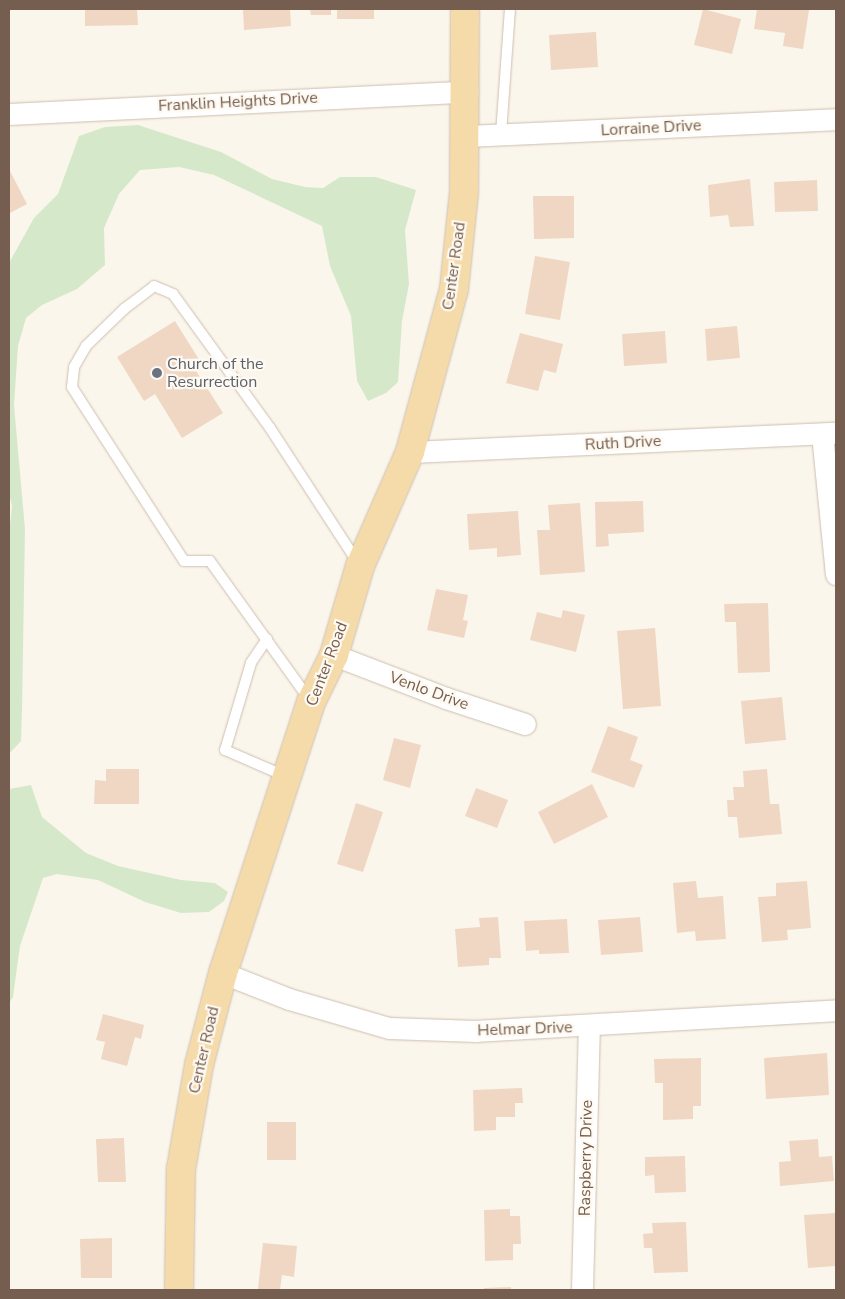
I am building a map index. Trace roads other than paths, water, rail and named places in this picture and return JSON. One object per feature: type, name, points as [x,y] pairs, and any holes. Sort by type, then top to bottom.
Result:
[{"type":"main road","name":"Center Road","points":[[179,1290],[181,1169],[199,1065],[223,973],[312,702],[334,655],[360,566],[410,452],[454,289],[466,136],[466,9]]},
{"type":"street","name":"Franklin Heights Drive","points":[[9,114],[467,92]]},
{"type":"street","name":"Lorraine Drive","points":[[466,136],[836,119]]},
{"type":"street","name":"Ruth Drive","points":[[410,452],[829,433]]},
{"type":"street","points":[[829,433],[836,574]]},
{"type":"street","name":"Venlo Drive","points":[[334,655],[446,698],[525,724]]},
{"type":"street","name":"Helmar Drive","points":[[223,973],[290,1000],[389,1028],[476,1031],[589,1026],[836,1010]]},
{"type":"street","name":"Raspberry Drive","points":[[582,1290],[589,1026]]},
{"type":"lane","points":[[501,134],[510,9]]},
{"type":"lane","points":[[312,702],[210,561],[184,561],[72,387],[74,367],[86,346],[124,309],[154,286],[173,294],[270,428],[360,566]]},
{"type":"lane","points":[[267,640],[251,663],[225,750],[287,777]]},
{"type":"place","name":"Church of the Resurrection","points":[[157,373]]}]
